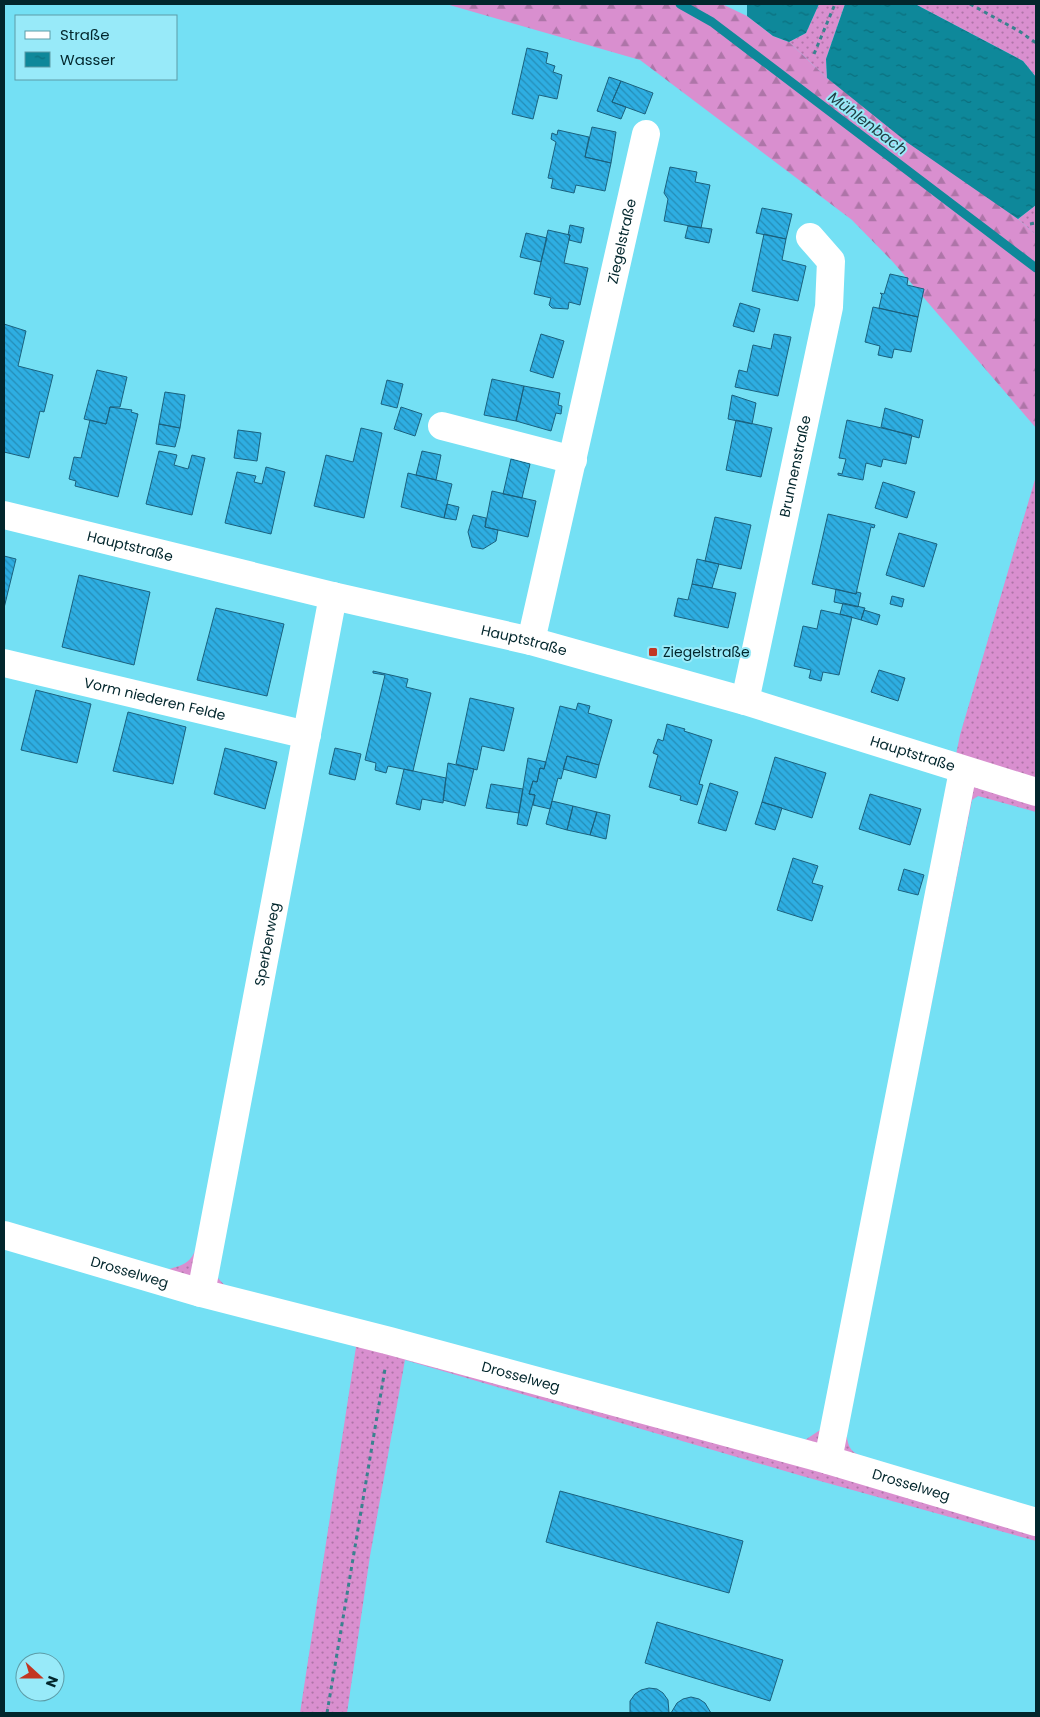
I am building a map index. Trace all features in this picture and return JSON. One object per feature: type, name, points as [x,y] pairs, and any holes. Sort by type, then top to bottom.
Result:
[{"type":"street","name":"Ziegelstraße","points":[[531,641],[646,134]]},
{"type":"street","name":"Brunnenstraße","points":[[745,701],[829,307],[831,261],[810,237]]},
{"type":"street","points":[[442,426],[573,460]]},
{"type":"street","name":"Hauptstraße","points":[[4,515],[333,596],[531,641],[745,701],[1036,792]]},
{"type":"street","name":"Sperberweg","points":[[201,1293],[333,596]]},
{"type":"street","name":"Vorm niederen Felde","points":[[4,663],[307,734]]},
{"type":"street","points":[[828,1460],[963,770]]},
{"type":"street","name":"Drosselweg","points":[[4,1235],[201,1293],[390,1341],[828,1460],[1036,1522]]},
{"type":"path","points":[[814,54],[835,4]]},
{"type":"path","points":[[970,4],[1019,31],[1036,43]]},
{"type":"path","points":[[1030,224],[1036,223]]},
{"type":"path","points":[[327,1713],[390,1341]]},
{"type":"green space","points":[[446,4],[722,4],[747,16],[773,36],[789,42],[827,78],[1018,219],[1036,235],[1036,428],[893,262],[852,220],[640,60]]},
{"type":"green space","points":[[819,4],[845,4],[826,59],[827,78],[789,42],[806,33]]},
{"type":"green space","points":[[915,4],[1036,4],[1036,77],[1023,61]]},
{"type":"green space","points":[[1036,205],[1036,235],[1018,219]]},
{"type":"green space","points":[[1036,476],[1036,812],[978,796],[972,800],[846,1432],[850,1447],[861,1456],[1036,1508],[1036,1541],[802,1476],[405,1360],[370,1556],[347,1713],[300,1713],[356,1347],[165,1270],[180,1266],[189,1260],[201,1236],[216,1276],[230,1291],[802,1442],[823,1428],[960,735]]},
{"type":"water","points":[[747,4],[819,4],[806,33],[789,42],[773,36],[747,16]]},
{"type":"water","points":[[845,4],[915,4],[1023,61],[1036,77],[1036,205],[1018,219],[908,143],[827,78],[826,59]]},
{"type":"building","points":[[527,48],[548,53],[546,63],[555,66],[553,72],[562,75],[557,99],[539,95],[533,119],[512,114]]},
{"type":"building","points":[[609,77],[621,81],[612,102],[626,107],[621,119],[597,111]]},
{"type":"building","points":[[621,81],[653,93],[645,114],[612,102]]},
{"type":"building","points":[[592,127],[616,132],[611,163],[585,157]]},
{"type":"building","points":[[558,130],[589,137],[585,157],[611,163],[605,191],[576,185],[574,193],[551,188],[553,179],[548,178],[556,142],[551,139],[552,133],[557,135]]},
{"type":"building","points":[[670,167],[697,172],[695,182],[710,185],[701,228],[664,221],[668,199],[664,193]]},
{"type":"building","points":[[762,208],[792,214],[786,239],[756,233]]},
{"type":"building","points":[[570,225],[584,228],[581,243],[569,240]]},
{"type":"building","points":[[688,226],[712,229],[709,243],[685,238]]},
{"type":"building","points":[[548,230],[570,235],[564,263],[588,268],[580,305],[569,302],[568,309],[552,308],[549,305],[551,298],[534,294]]},
{"type":"building","points":[[526,233],[547,238],[541,262],[520,257]]},
{"type":"building","points":[[764,234],[786,239],[782,260],[806,266],[798,301],[752,291]]},
{"type":"building","points":[[890,274],[908,278],[907,285],[924,289],[918,317],[879,308],[882,295],[880,293],[884,294]]},
{"type":"building","points":[[740,303],[760,309],[754,332],[733,326]]},
{"type":"building","points":[[873,307],[918,317],[911,352],[894,349],[892,358],[878,355],[880,346],[865,342]]},
{"type":"building","points":[[4,324],[26,331],[18,366],[53,375],[44,412],[40,411],[29,458],[4,452]]},
{"type":"building","points":[[541,334],[564,341],[553,378],[530,371]]},
{"type":"building","points":[[774,334],[791,337],[778,396],[735,387],[739,370],[747,372],[753,345],[771,349]]},
{"type":"building","points":[[97,370],[127,377],[120,407],[110,407],[106,424],[84,419]]},
{"type":"building","points":[[492,379],[524,386],[516,421],[484,415]]},
{"type":"building","points":[[387,380],[403,384],[397,408],[381,404]]},
{"type":"building","points":[[524,386],[560,393],[558,405],[562,406],[561,414],[556,413],[551,431],[516,421]]},
{"type":"building","points":[[165,392],[185,395],[180,428],[159,424]]},
{"type":"building","points":[[732,395],[756,403],[752,424],[728,419]]},
{"type":"building","points":[[110,407],[132,410],[131,412],[138,414],[118,497],[75,486],[76,481],[69,479],[74,457],[81,458],[90,420],[106,424]]},
{"type":"building","points":[[401,407],[422,414],[415,436],[394,429]]},
{"type":"building","points":[[885,408],[923,420],[919,438],[881,427]]},
{"type":"building","points":[[736,420],[772,428],[761,477],[726,470]]},
{"type":"building","points":[[847,420],[912,435],[906,464],[883,459],[881,467],[866,463],[863,480],[838,475],[838,473],[842,474],[846,459],[839,458]]},
{"type":"building","points":[[159,424],[180,428],[175,447],[156,444]]},
{"type":"building","points":[[361,428],[382,433],[364,518],[314,506],[326,455],[353,462]]},
{"type":"building","points":[[238,430],[261,433],[257,461],[234,458]]},
{"type":"building","points":[[159,451],[177,455],[174,465],[188,469],[192,455],[205,458],[192,515],[146,504]]},
{"type":"building","points":[[422,451],[441,455],[436,480],[416,475]]},
{"type":"building","points":[[511,459],[530,464],[522,498],[503,494]]},
{"type":"building","points":[[266,467],[285,472],[271,534],[225,523],[237,472],[256,476],[254,482],[262,484]]},
{"type":"building","points":[[408,473],[452,484],[444,518],[401,507]]},
{"type":"building","points":[[883,482],[915,492],[907,518],[875,508]]},
{"type":"building","points":[[492,491],[536,501],[528,537],[485,527]]},
{"type":"building","points":[[447,504],[459,507],[456,520],[444,518]]},
{"type":"building","points":[[828,514],[875,525],[874,528],[871,527],[856,594],[812,584]]},
{"type":"building","points":[[473,515],[486,518],[485,527],[498,530],[496,541],[483,549],[472,547],[468,532]]},
{"type":"building","points":[[715,517],[751,525],[741,569],[705,561]]},
{"type":"building","points":[[899,533],[937,544],[924,587],[886,575]]},
{"type":"building","points":[[4,556],[16,559],[4,608]]},
{"type":"building","points":[[697,559],[719,564],[712,588],[692,584]]},
{"type":"building","points":[[79,575],[150,592],[134,665],[62,647]]},
{"type":"building","points":[[692,584],[736,593],[728,628],[674,616],[678,598],[688,600]]},
{"type":"building","points":[[836,589],[856,594],[857,592],[861,593],[858,607],[834,602]]},
{"type":"building","points":[[892,596],[904,599],[902,607],[890,604]]},
{"type":"building","points":[[843,603],[865,608],[861,620],[840,614]]},
{"type":"building","points":[[216,608],[284,624],[267,696],[197,680]]},
{"type":"building","points":[[821,610],[852,617],[839,675],[823,672],[821,681],[809,678],[811,670],[794,666],[803,626],[817,629]]},
{"type":"building","points":[[864,610],[880,615],[877,625],[861,620]]},
{"type":"building","points":[[879,670],[905,678],[898,701],[871,692]]},
{"type":"building","points":[[373,671],[408,679],[406,687],[431,693],[413,771],[388,766],[386,773],[375,770],[376,763],[365,760],[385,675],[373,673]]},
{"type":"building","points":[[36,690],[91,704],[77,763],[21,750]]},
{"type":"building","points":[[470,698],[514,708],[504,751],[482,746],[477,770],[456,764]]},
{"type":"building","points":[[578,703],[590,706],[588,713],[612,720],[599,765],[567,756],[561,779],[558,778],[550,809],[533,805],[535,795],[529,794],[533,781],[537,782],[540,768],[544,769],[560,706],[576,710]]},
{"type":"building","points":[[128,712],[186,727],[173,784],[113,771]]},
{"type":"building","points":[[667,724],[712,740],[699,784],[703,785],[697,805],[680,800],[681,796],[649,787],[658,755],[653,753],[658,739],[663,741]]},
{"type":"building","points":[[225,748],[277,762],[265,809],[214,794]]},
{"type":"building","points":[[335,748],[361,754],[355,780],[329,774]]},
{"type":"building","points":[[567,756],[599,765],[596,778],[563,769]]},
{"type":"building","points":[[775,757],[826,773],[812,818],[762,802]]},
{"type":"building","points":[[528,758],[546,762],[544,769],[540,768],[537,782],[533,781],[529,794],[535,795],[527,826],[517,824]]},
{"type":"building","points":[[448,763],[474,769],[465,806],[443,800]]},
{"type":"building","points":[[404,769],[446,778],[443,803],[422,799],[420,810],[396,804]]},
{"type":"building","points":[[710,783],[738,792],[726,831],[698,823]]},
{"type":"building","points":[[491,784],[523,789],[519,813],[486,808]]},
{"type":"building","points":[[870,794],[921,809],[910,845],[859,829]]},
{"type":"building","points":[[552,801],[573,806],[567,830],[546,824]]},
{"type":"building","points":[[762,802],[782,808],[775,830],[755,824]]},
{"type":"building","points":[[573,806],[597,812],[590,835],[567,830]]},
{"type":"building","points":[[597,812],[610,815],[606,839],[590,835]]},
{"type":"building","points":[[793,858],[818,866],[812,883],[823,886],[812,921],[777,910]]},
{"type":"building","points":[[904,869],[924,875],[918,895],[898,890]]},
{"type":"building","points":[[560,1491],[743,1541],[729,1593],[546,1542]]},
{"type":"building","points":[[657,1622],[783,1660],[770,1701],[645,1663]]},
{"type":"building","points":[[649,1688],[657,1689],[663,1693],[668,1700],[669,1713],[630,1713],[630,1701],[635,1694]]},
{"type":"building","points":[[691,1697],[705,1703],[711,1713],[671,1713],[677,1703]]},
{"type":"waterway","name":"Mühlenbach","points":[[680,4],[712,22],[1036,268]]},
{"type":"place","name":"Ziegelstraße","points":[[653,652]]}]
